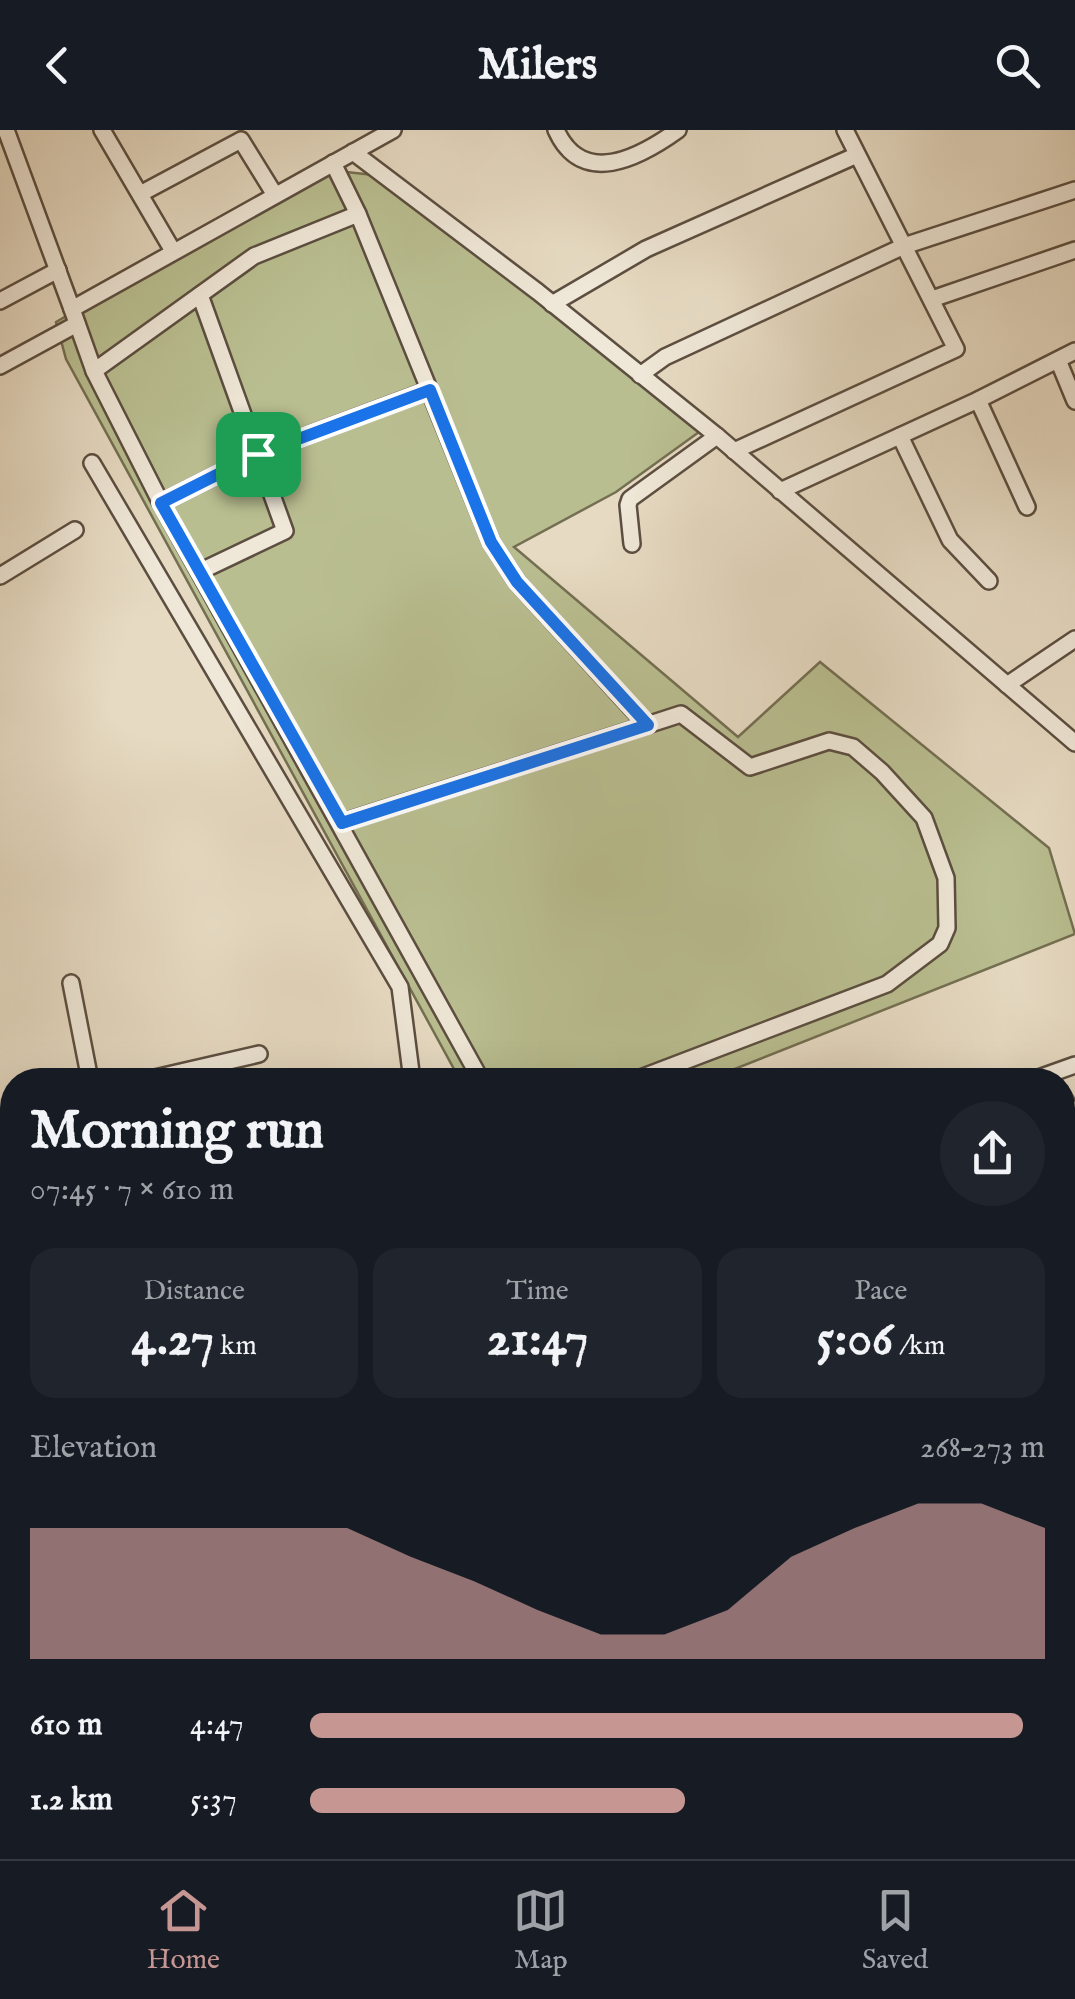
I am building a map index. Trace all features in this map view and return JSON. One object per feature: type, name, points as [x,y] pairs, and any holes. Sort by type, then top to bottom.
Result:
[{"type":"street","points":[[6,130],[94,371],[161,503],[475,1068]]},
{"type":"street","points":[[102,130],[173,251]]},
{"type":"street","points":[[0,366],[173,251],[391,130]]},
{"type":"street","points":[[556,130],[570,153],[580,161],[594,164],[617,161],[678,130]]},
{"type":"street","points":[[734,451],[956,349],[845,130]]},
{"type":"street","points":[[140,194],[242,140],[275,195]]},
{"type":"street","points":[[353,152],[717,436],[1075,743]]},
{"type":"street","points":[[552,304],[646,249],[857,155]]},
{"type":"street","points":[[333,164],[358,214],[491,542],[517,582],[648,725]]},
{"type":"street","points":[[640,375],[665,358],[904,246],[1075,190]]},
{"type":"street","points":[[94,371],[254,256],[358,214]]},
{"type":"street","points":[[932,299],[1075,250]]},
{"type":"street","points":[[0,301],[58,270]]},
{"type":"street","points":[[200,295],[286,532],[201,571]]},
{"type":"street","points":[[780,490],[1075,352]]},
{"type":"street","points":[[1058,360],[1075,401]]},
{"type":"street","points":[[161,503],[258,454],[430,390]]},
{"type":"street","points":[[978,400],[1026,506]]},
{"type":"street","points":[[632,544],[630,499],[717,436]]},
{"type":"street","points":[[900,436],[950,540],[989,581]]},
{"type":"street","points":[[92,463],[400,986],[410,1068]]},
{"type":"street","points":[[0,576],[75,530]]},
{"type":"street","points":[[1007,685],[1075,639]]},
{"type":"street","points":[[342,823],[681,714],[750,767],[829,741],[853,747],[924,818],[946,878],[948,928],[940,944],[887,984],[666,1068]]},
{"type":"street","points":[[70,982],[88,1068]]},
{"type":"street","points":[[198,1068],[259,1054]]},
{"type":"green space","points":[[337,171],[383,176],[706,427],[616,492],[514,547],[738,737],[820,662],[1049,848],[1075,934],[737,1068],[453,1068],[66,359],[56,322],[221,225]]},
{"type":"route","points":[[430,390],[491,542],[517,582],[648,725],[342,823],[161,503],[258,454],[430,390]]}]
